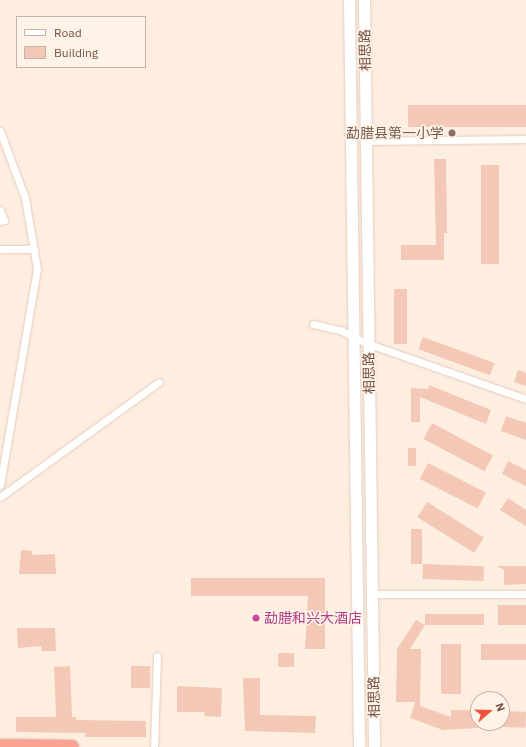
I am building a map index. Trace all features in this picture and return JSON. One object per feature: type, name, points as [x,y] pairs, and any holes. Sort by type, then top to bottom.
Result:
[{"type":"highway","points":[[0,746],[72,747]]},
{"type":"main road","name":"相思路","points":[[349,0],[355,338],[359,747]]},
{"type":"main road","name":"相思路","points":[[364,0],[374,747]]},
{"type":"street","points":[[0,131],[25,198],[37,269],[0,485]]},
{"type":"street","points":[[366,141],[526,139]]},
{"type":"street","points":[[0,210],[4,220],[0,221]]},
{"type":"street","points":[[0,249],[34,249]]},
{"type":"street","points":[[313,324],[340,330],[369,344],[526,399]]},
{"type":"street","points":[[0,497],[159,382]]},
{"type":"street","points":[[372,594],[526,594]]},
{"type":"street","points":[[154,747],[157,656]]},
{"type":"building","points":[[408,105],[526,105],[526,127],[408,127]]},
{"type":"building","points":[[434,159],[446,159],[447,233],[444,233],[444,260],[401,260],[401,245],[436,245]]},
{"type":"building","points":[[481,165],[499,165],[499,264],[481,264]]},
{"type":"building","points":[[394,289],[407,289],[407,344],[394,344]]},
{"type":"building","points":[[423,337],[494,363],[490,375],[419,349]]},
{"type":"building","points":[[518,370],[526,373],[526,386],[514,382]]},
{"type":"building","points":[[429,385],[491,410],[486,424],[420,397],[420,422],[411,422],[411,388],[428,389]]},
{"type":"building","points":[[506,416],[526,423],[526,440],[501,431]]},
{"type":"building","points":[[432,423],[493,455],[484,471],[424,439]]},
{"type":"building","points":[[408,448],[416,448],[416,466],[408,466]]},
{"type":"building","points":[[508,461],[526,470],[526,486],[502,474]]},
{"type":"building","points":[[428,463],[486,493],[478,509],[420,479]]},
{"type":"building","points":[[508,498],[526,510],[526,526],[500,510]]},
{"type":"building","points":[[427,502],[484,538],[474,553],[417,517]]},
{"type":"building","points":[[411,529],[422,529],[422,564],[411,564]]},
{"type":"building","points":[[21,550],[32,551],[32,555],[55,554],[56,574],[19,574]]},
{"type":"building","points":[[423,564],[484,566],[483,581],[422,579]]},
{"type":"building","points":[[497,566],[526,566],[526,584],[504,585],[504,570]]},
{"type":"building","points":[[191,578],[325,578],[325,649],[305,649],[308,596],[191,596]]},
{"type":"building","points":[[498,605],[526,605],[526,625],[498,625]]},
{"type":"building","points":[[425,614],[484,614],[484,625],[425,625]]},
{"type":"building","points":[[416,620],[425,625],[410,649],[421,649],[420,706],[451,717],[451,710],[470,710],[470,728],[443,730],[410,718],[415,702],[396,702],[397,649]]},
{"type":"building","points":[[17,628],[55,628],[56,651],[42,651],[41,646],[18,648]]},
{"type":"building","points":[[441,644],[461,644],[461,694],[441,694]]},
{"type":"building","points":[[481,644],[526,644],[526,660],[481,660]]},
{"type":"building","points":[[278,653],[294,653],[294,667],[278,667]]},
{"type":"building","points":[[70,666],[72,717],[76,717],[76,720],[146,721],[146,737],[85,737],[85,733],[16,732],[16,717],[56,717],[54,667]]},
{"type":"building","points":[[131,666],[150,666],[150,688],[131,688]]},
{"type":"building","points":[[243,678],[260,678],[260,715],[316,716],[315,733],[245,731]]},
{"type":"building","points":[[177,686],[222,688],[221,717],[204,716],[205,712],[177,712]]},
{"type":"building","points":[[510,711],[526,712],[525,728],[510,727]]},
{"type":"place","name":"勐腊县第一小学","points":[[452,133]]},
{"type":"place","name":"勐腊和兴大酒店","points":[[256,618]]}]
